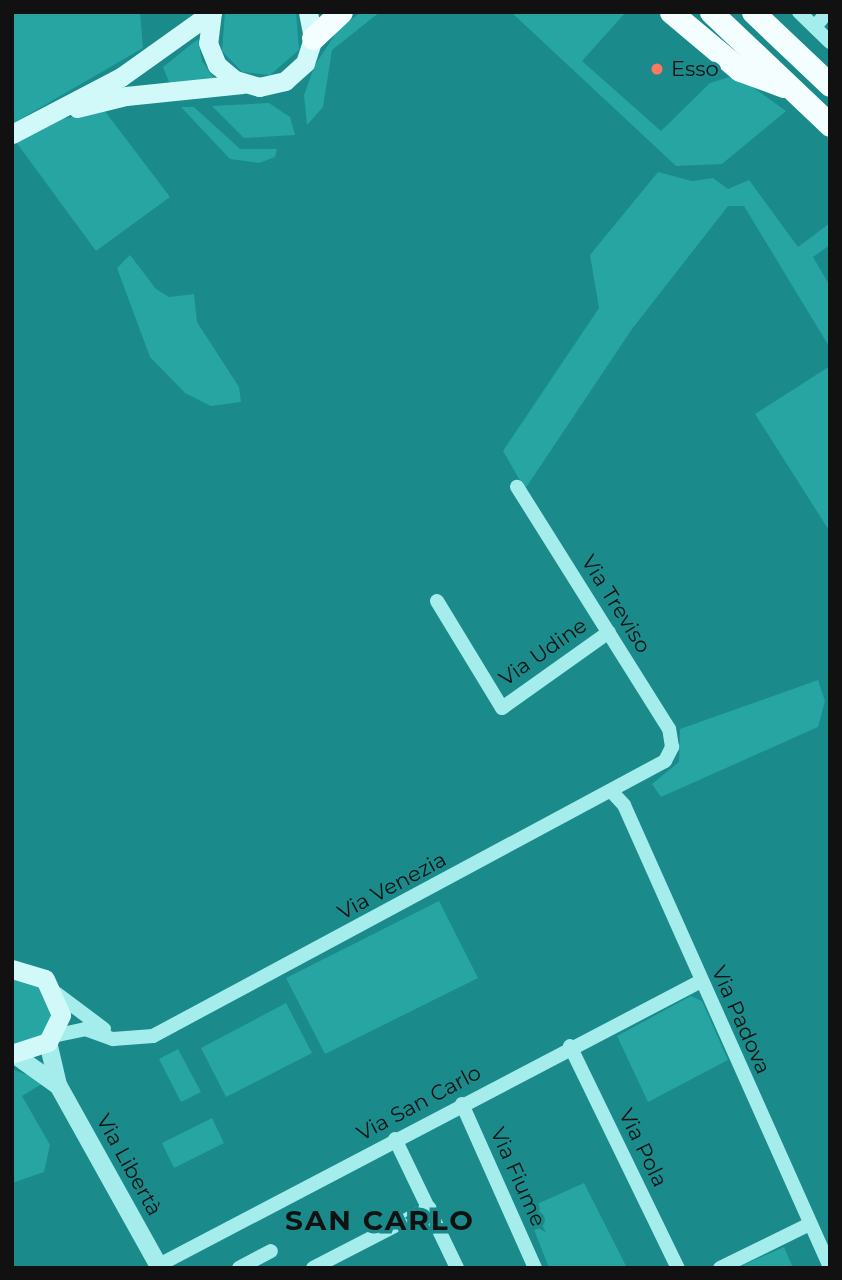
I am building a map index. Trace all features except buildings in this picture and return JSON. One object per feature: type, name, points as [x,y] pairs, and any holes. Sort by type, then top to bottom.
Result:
[{"type":"highway","points":[[313,38],[341,12]]},
{"type":"highway","points":[[671,12],[740,70],[792,89]]},
{"type":"highway","points":[[711,12],[830,125]]},
{"type":"highway","points":[[758,16],[830,85]]},
{"type":"main road","points":[[212,12],[208,35],[213,58],[242,83]]},
{"type":"main road","points":[[12,134],[121,77],[212,12]]},
{"type":"main road","points":[[308,12],[313,38]]},
{"type":"main road","points":[[39,118],[126,96],[242,83],[268,86],[292,76],[327,12]]},
{"type":"main road","points":[[13,1054],[51,1039],[61,1015],[56,993],[38,974],[15,968]]},
{"type":"street","points":[[799,12],[830,42]]},
{"type":"street","points":[[815,27],[827,12]]},
{"type":"street","name":"Via Treviso","points":[[517,486],[669,729],[672,747]]},
{"type":"street","name":"Via Udine","points":[[437,601],[502,708],[609,632]]},
{"type":"street","name":"Via Venezia","points":[[51,1039],[85,1029],[120,1039],[153,1036],[612,792],[665,761],[672,747]]},
{"type":"street","name":"Via Padova","points":[[612,792],[830,1267]]},
{"type":"street","name":"Via San Carlo","points":[[160,1266],[570,1046],[701,981]]},
{"type":"street","points":[[56,993],[120,1039]]},
{"type":"street","name":"Via Libertà","points":[[51,1039],[58,1085],[160,1266]]},
{"type":"street","name":"Via Pola","points":[[570,1046],[678,1268]]},
{"type":"street","name":"Via Libertà","points":[[13,1054],[58,1085]]},
{"type":"street","name":"Via Fiume","points":[[462,1104],[535,1268]]},
{"type":"street","points":[[395,1139],[457,1268]]},
{"type":"street","points":[[313,1268],[429,1208]]},
{"type":"street","points":[[720,1268],[810,1224]]},
{"type":"street","points":[[239,1268],[271,1251]]},
{"type":"green space","points":[[12,12],[140,12],[143,48],[12,124]]},
{"type":"green space","points":[[225,12],[296,12],[299,50],[270,75],[242,72],[222,51]]},
{"type":"green space","points":[[361,12],[380,12],[332,50],[323,107],[307,125],[304,95],[315,65],[338,30]]},
{"type":"green space","points":[[511,12],[626,12],[582,61],[661,131],[710,83],[736,75],[786,111],[722,164],[676,166]]},
{"type":"green space","points":[[198,39],[202,61],[218,83],[171,87],[163,67]]},
{"type":"green space","points":[[269,103],[290,117],[295,135],[244,138],[212,106]]},
{"type":"green space","points":[[181,107],[194,107],[240,149],[277,149],[275,157],[259,163],[230,159]]},
{"type":"green space","points":[[104,110],[170,197],[96,251],[16,142],[43,123]]},
{"type":"green space","points":[[658,172],[692,181],[713,178],[728,189],[749,180],[798,247],[830,223],[830,245],[813,257],[830,286],[830,348],[744,206],[728,206],[632,329],[525,489],[503,451],[599,308],[590,255]]},
{"type":"green space","points":[[130,255],[156,289],[169,297],[194,294],[197,322],[239,387],[241,402],[211,406],[185,393],[150,357],[117,268]]},
{"type":"green space","points":[[830,366],[830,532],[755,414]]},
{"type":"green space","points":[[818,680],[825,701],[818,727],[661,797],[652,784],[679,762],[680,729]]},
{"type":"green space","points":[[439,901],[478,978],[325,1054],[286,978]]},
{"type":"green space","points":[[12,975],[34,979],[53,1007],[45,1035],[12,1047]]},
{"type":"green space","points":[[691,996],[702,1001],[728,1060],[648,1102],[617,1036]]},
{"type":"green space","points":[[286,1003],[312,1053],[226,1097],[201,1048]]},
{"type":"green space","points":[[178,1049],[201,1092],[181,1102],[159,1059]]},
{"type":"green space","points":[[12,1069],[45,1082],[22,1096],[50,1145],[44,1172],[12,1183]]},
{"type":"green space","points":[[212,1118],[224,1143],[174,1168],[162,1143]]},
{"type":"green space","points":[[584,1183],[627,1268],[549,1268],[526,1209]]},
{"type":"green space","points":[[784,1247],[793,1268],[736,1268]]},
{"type":"place","name":"Esso","points":[[657,69]]},
{"type":"district","name":"SAN CARLO","points":[[380,1220]]}]
